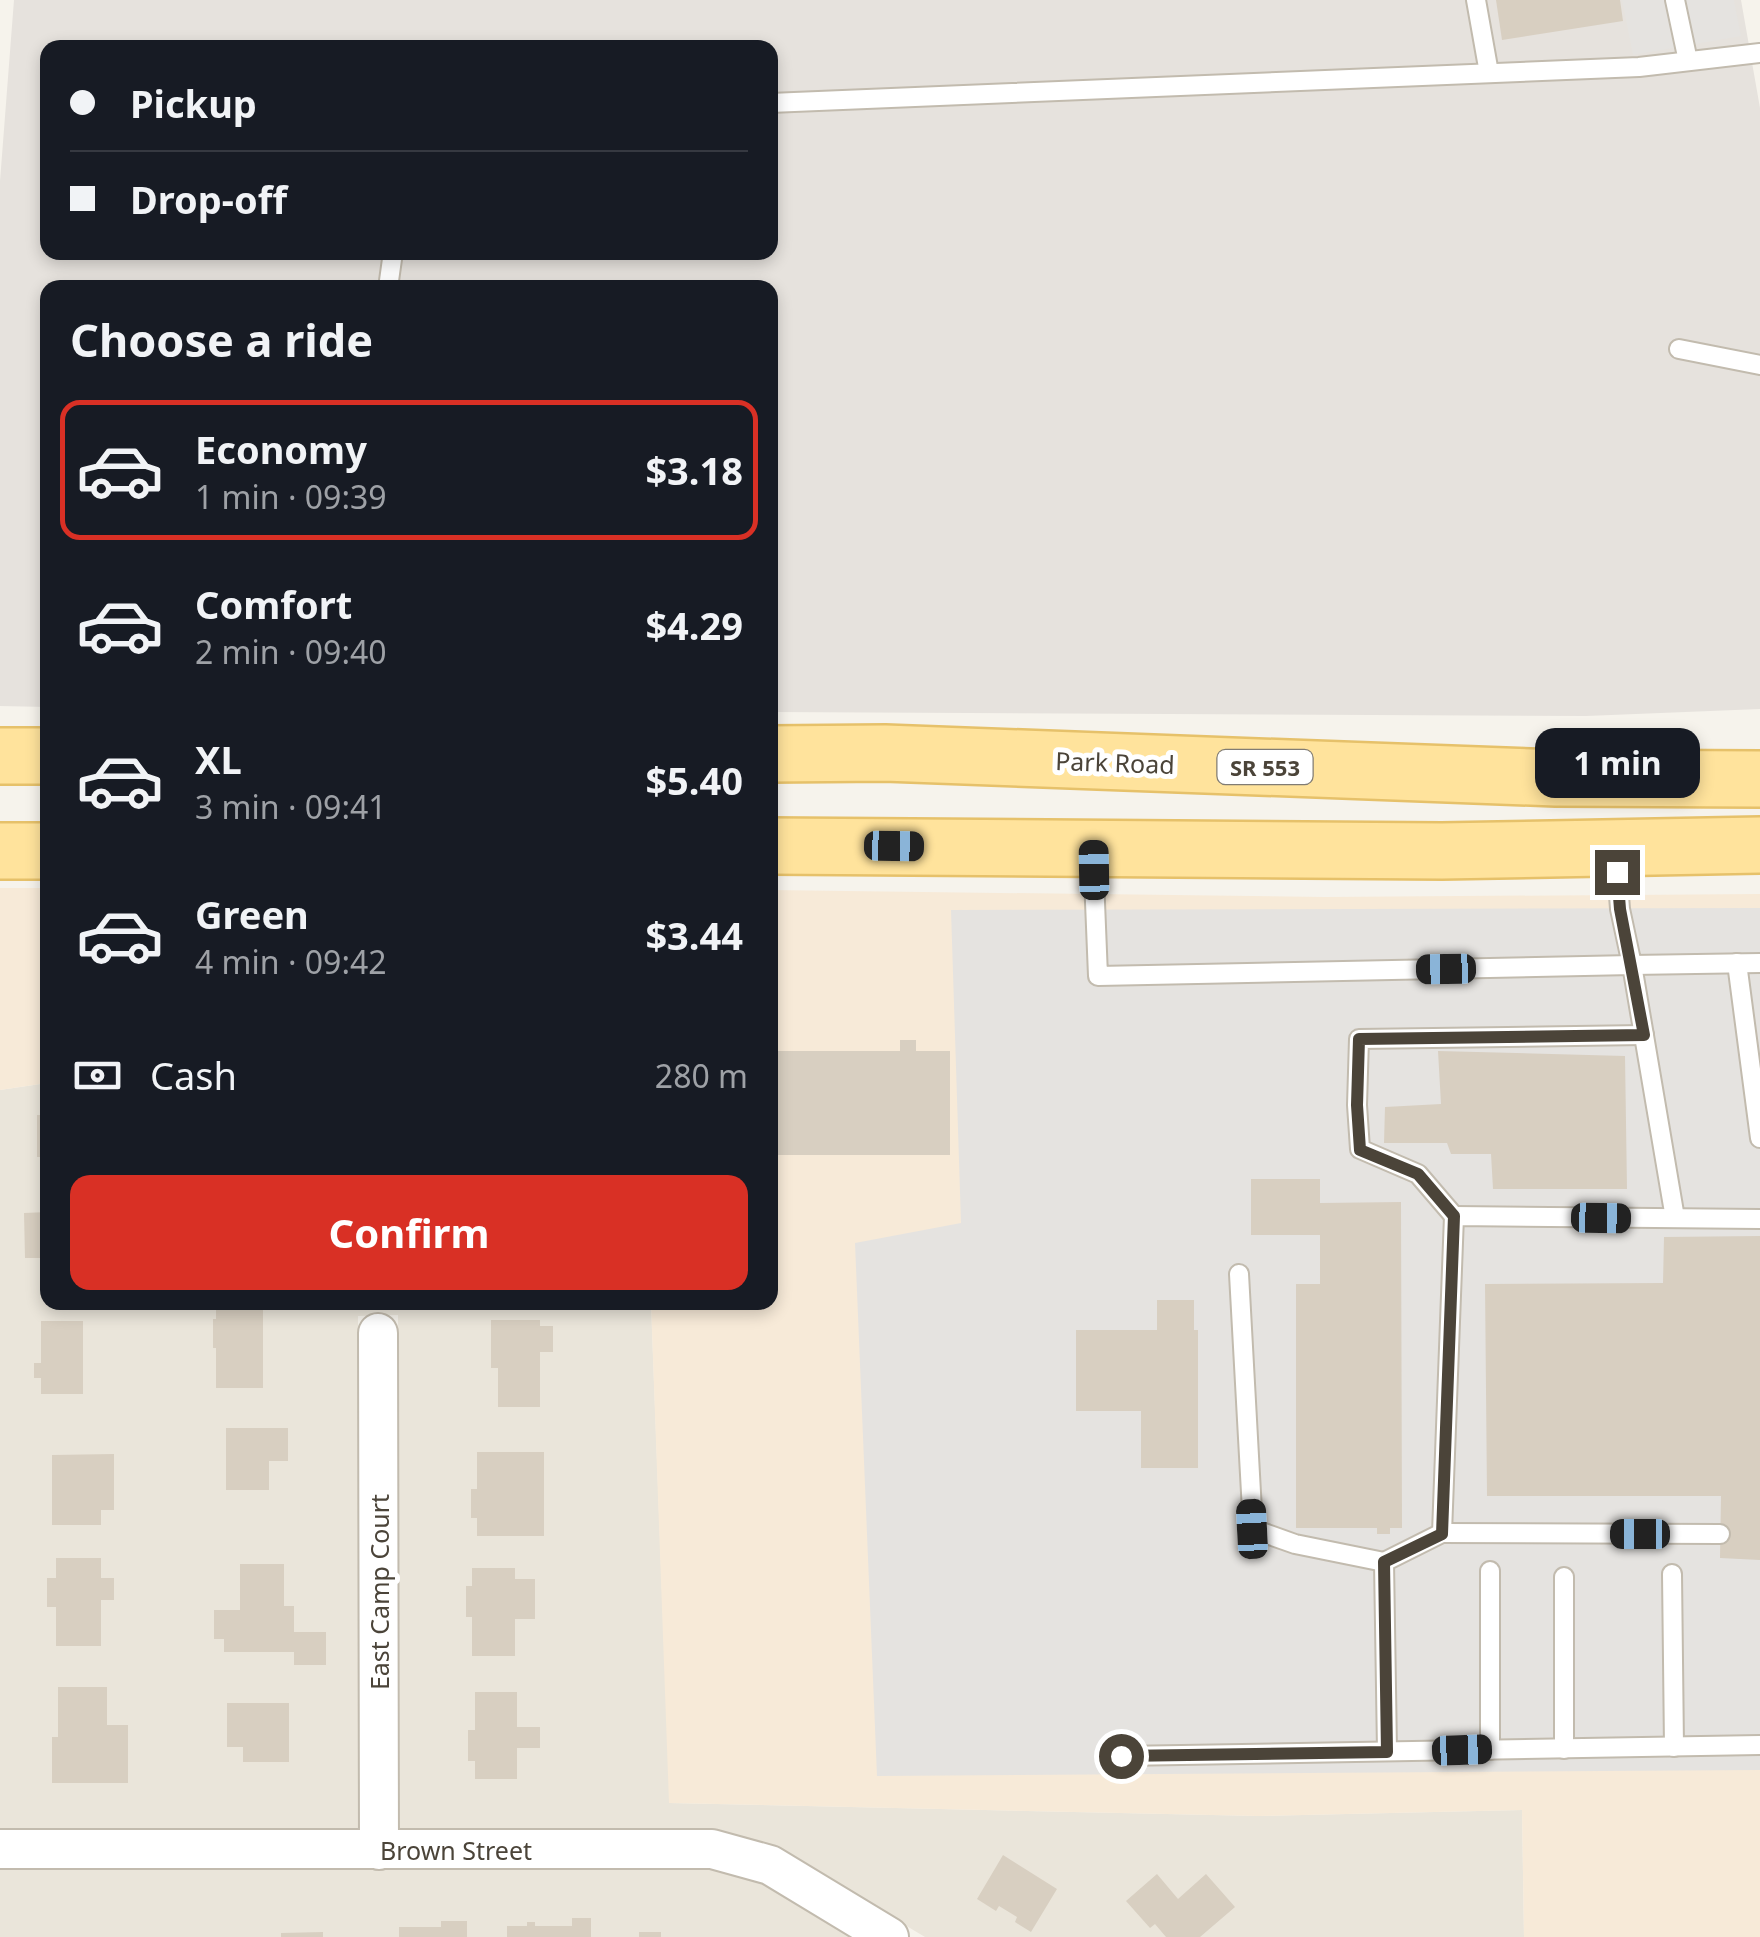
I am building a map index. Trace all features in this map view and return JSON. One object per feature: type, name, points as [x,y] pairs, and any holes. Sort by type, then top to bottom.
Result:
[{"type":"main road","name":"Park Road","points":[[778,754],[885,754],[1556,778],[1760,779]]},
{"type":"main road","points":[[0,756],[40,756]]},
{"type":"main road","points":[[778,846],[1422,851],[1760,846]]},
{"type":"main road","points":[[0,851],[40,850]]},
{"type":"street","name":"East Camp Court","points":[[378,1333],[379,1850]]},
{"type":"street","name":"Brown Street","points":[[0,1849],[712,1848],[770,1866],[889,1937]]},
{"type":"lane","points":[[1476,0],[1489,73]]},
{"type":"lane","points":[[1675,0],[1688,61]]},
{"type":"lane","points":[[778,103],[1639,67],[1760,53]]},
{"type":"lane","points":[[1679,349],[1760,365]]},
{"type":"lane","points":[[1093,848],[1098,976],[1760,962]]},
{"type":"lane","points":[[1615,848],[1620,909],[1675,1218]]},
{"type":"lane","points":[[1737,963],[1760,1138]]},
{"type":"lane","points":[[1442,1534],[1454,1216],[1418,1174],[1360,1150],[1359,1039],[1644,1035]]},
{"type":"lane","points":[[1454,1216],[1760,1219]]},
{"type":"lane","points":[[1239,1274],[1252,1529],[1295,1544],[1384,1562],[1442,1534],[1720,1534]]},
{"type":"lane","points":[[1384,1562],[1387,1752]]},
{"type":"lane","points":[[1490,1571],[1490,1750]]},
{"type":"lane","points":[[1672,1574],[1674,1747]]},
{"type":"lane","points":[[1564,1577],[1564,1749]]},
{"type":"lane","points":[[1121,1756],[1760,1745]]},
{"type":"shaded area","points":[[14,0],[1741,0],[1760,108],[1760,709],[1586,716],[778,712],[778,280],[40,280],[40,707],[0,706],[0,181]]},
{"type":"shaded area","points":[[1622,0],[1734,0],[1741,36],[1633,55]]},
{"type":"shaded area","points":[[0,888],[40,888],[40,1084],[0,1090]]},
{"type":"shaded area","points":[[778,890],[1325,897],[1760,894],[1760,1937],[1524,1937],[1522,1810],[1259,1816],[669,1803],[651,1310],[778,1310]]},
{"type":"shaded area","points":[[1760,908],[1760,1770],[877,1776],[855,1243],[961,1223],[951,910]]},
{"type":"shaded area","points":[[40,1084],[40,1310],[651,1310],[670,1803],[1259,1816],[1522,1810],[1524,1937],[925,1937],[776,1848],[712,1830],[400,1832],[398,1315],[358,1316],[358,1832],[0,1830],[0,1090]]},
{"type":"shaded area","points":[[0,1867],[709,1867],[760,1882],[851,1937],[0,1937]]},
{"type":"building","points":[[1496,0],[1620,0],[1623,21],[1502,40]]},
{"type":"building","points":[[900,1040],[916,1040],[916,1051],[950,1051],[950,1155],[778,1155],[778,1051],[900,1051]]},
{"type":"building","points":[[1438,1051],[1625,1056],[1627,1189],[1493,1189],[1491,1154],[1451,1154],[1447,1143],[1384,1143],[1385,1107],[1441,1104]]},
{"type":"building","points":[[40,1115],[40,1157],[37,1157]]},
{"type":"building","points":[[1251,1179],[1320,1179],[1320,1203],[1401,1202],[1402,1528],[1390,1528],[1390,1534],[1377,1534],[1377,1528],[1296,1528],[1296,1284],[1320,1284],[1320,1235],[1251,1235]]},
{"type":"building","points":[[40,1212],[40,1258],[25,1258],[24,1213]]},
{"type":"building","points":[[1760,1236],[1760,1560],[1720,1558],[1721,1496],[1487,1496],[1485,1284],[1663,1283],[1664,1237]]},
{"type":"building","points":[[1157,1300],[1194,1300],[1194,1330],[1198,1330],[1198,1468],[1141,1468],[1141,1411],[1076,1411],[1076,1330],[1157,1330]]},
{"type":"building","points":[[216,1310],[263,1310],[263,1388],[216,1388]]},
{"type":"building","points":[[491,1320],[540,1320],[540,1326],[553,1326],[553,1352],[540,1352],[540,1407],[498,1407],[498,1368],[491,1368]]},
{"type":"building","points":[[41,1321],[83,1321],[83,1394],[41,1394],[41,1378],[34,1378],[34,1363],[41,1363]]},
{"type":"building","points":[[226,1428],[288,1428],[288,1461],[269,1461],[269,1490],[226,1490]]},
{"type":"building","points":[[477,1452],[544,1452],[544,1536],[477,1536],[477,1518],[471,1518],[471,1489],[477,1489]]},
{"type":"building","points":[[114,1454],[114,1510],[101,1510],[101,1525],[52,1525],[52,1455]]},
{"type":"building","points":[[56,1558],[101,1558],[101,1578],[114,1578],[114,1600],[101,1600],[101,1646],[56,1646],[56,1607],[47,1607],[47,1578],[56,1578]]},
{"type":"building","points":[[240,1564],[284,1564],[284,1606],[294,1606],[294,1632],[326,1632],[326,1665],[294,1665],[294,1652],[224,1652],[224,1639],[214,1639],[214,1610],[240,1610]]},
{"type":"building","points":[[472,1568],[515,1568],[515,1579],[535,1579],[535,1619],[515,1619],[515,1656],[472,1656],[472,1617],[466,1617],[466,1586],[472,1586]]},
{"type":"building","points":[[58,1687],[107,1687],[107,1725],[128,1725],[128,1783],[52,1783],[52,1737],[58,1737]]},
{"type":"building","points":[[475,1692],[517,1692],[517,1727],[540,1727],[540,1748],[517,1748],[517,1779],[475,1779],[475,1761],[468,1761],[468,1730],[475,1730]]},
{"type":"building","points":[[227,1703],[289,1703],[289,1762],[243,1762],[243,1747],[227,1747]]},
{"type":"building","points":[[1003,1855],[1057,1889],[1031,1932],[999,1906],[996,1911],[977,1899]]},
{"type":"building","points":[[1157,1874],[1178,1899],[1206,1874],[1235,1907],[1200,1937],[1166,1937],[1155,1924],[1150,1928],[1126,1901]]},
{"type":"building","points":[[572,1918],[591,1918],[591,1937],[507,1937],[507,1926],[535,1922],[535,1926],[572,1926]]},
{"type":"building","points":[[441,1921],[467,1921],[467,1937],[399,1937],[399,1927],[441,1927]]},
{"type":"building","points":[[323,1932],[323,1937],[281,1937],[281,1933]]},
{"type":"building","points":[[639,1932],[661,1932],[661,1937],[639,1937]]},
{"type":"route","points":[[1121,1756],[1387,1752],[1384,1562],[1442,1534],[1454,1216],[1418,1174],[1360,1150],[1359,1039],[1644,1035],[1620,909],[1617,872]]}]
